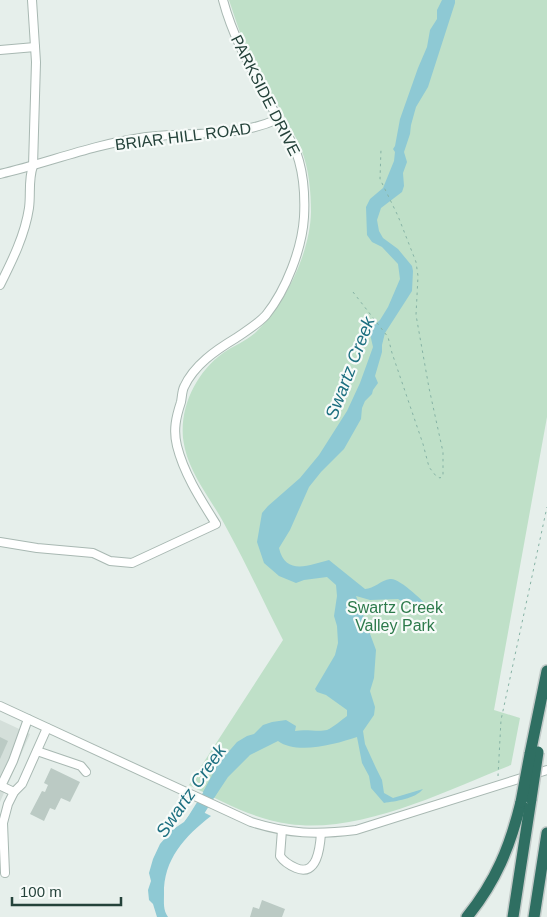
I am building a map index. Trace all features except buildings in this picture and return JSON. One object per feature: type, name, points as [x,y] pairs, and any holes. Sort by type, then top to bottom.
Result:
[{"type":"highway","points":[[513,917],[526,800],[547,671]]},
{"type":"highway","points":[[534,753],[547,701]]},
{"type":"highway","points":[[467,917],[490,886],[500,867],[526,800]]},
{"type":"highway","points":[[534,917],[547,833]]},
{"type":"street","points":[[0,285],[16,254],[28,209],[29,176],[33,166],[36,62],[32,0]]},
{"type":"street","name":"PARKSIDE DRIVE","points":[[0,542],[37,548],[93,553],[110,561],[132,563],[216,524],[186,471],[177,447],[174,432],[183,388],[205,360],[265,316],[294,266],[304,220],[302,173],[295,149],[290,136],[278,119],[239,47],[223,0]]},
{"type":"street","points":[[0,50],[35,47]]},
{"type":"street","name":"BRIAR HILL ROAD","points":[[0,174],[90,149],[141,138],[227,133],[262,127],[278,119]]},
{"type":"street","points":[[0,706],[216,808],[251,822],[300,833],[356,830],[547,770]]},
{"type":"street","points":[[14,792],[0,786],[13,761],[28,719]]},
{"type":"street","points":[[5,873],[2,823],[14,792],[22,784],[46,728]]},
{"type":"street","points":[[37,750],[81,766],[86,772]]},
{"type":"street","points":[[282,830],[280,856],[284,862],[302,870],[307,870],[315,862],[320,849],[321,833]]},
{"type":"path","points":[[353,292],[388,337],[429,466],[436,476],[440,478],[444,472],[443,452],[416,314],[418,276],[416,262],[394,208],[380,180],[381,149]]},
{"type":"path","points":[[497,786],[501,720],[547,507]]},
{"type":"shaded area","points":[[0,720],[30,734],[0,802]]},
{"type":"green space","name":"Swartz Creek Valley Park","points":[[229,0],[547,0],[547,417],[494,710],[520,718],[511,765],[431,798],[373,817],[345,823],[317,825],[276,822],[238,809],[189,785],[283,640],[221,518],[189,463],[183,438],[184,413],[192,390],[205,370],[223,353],[255,333],[286,293],[301,261],[306,245],[311,212],[308,172],[304,156],[282,111],[252,60]]},
{"type":"water","points":[[442,0],[455,0],[455,3],[428,87],[416,107],[404,152],[407,162],[403,173],[404,186],[402,192],[381,208],[377,220],[379,231],[383,238],[398,249],[412,266],[412,291],[385,333],[375,376],[378,383],[372,394],[365,401],[361,419],[344,449],[309,487],[290,530],[279,548],[282,557],[292,565],[306,566],[329,560],[365,589],[394,579],[412,591],[432,610],[425,612],[417,610],[398,599],[370,600],[356,596],[376,650],[374,678],[370,691],[375,707],[374,715],[363,731],[365,744],[382,780],[384,793],[393,798],[423,789],[410,797],[384,803],[371,788],[369,776],[362,763],[357,737],[338,743],[306,748],[286,745],[278,741],[250,755],[228,777],[214,798],[203,792],[218,764],[237,742],[254,734],[263,725],[286,720],[296,726],[295,731],[324,731],[347,716],[347,710],[315,689],[335,655],[338,643],[337,626],[334,616],[337,596],[336,585],[327,577],[296,583],[279,576],[264,563],[257,542],[262,513],[300,478],[319,455],[347,411],[360,383],[373,347],[370,334],[371,328],[380,320],[388,307],[400,279],[398,264],[382,247],[372,242],[367,235],[366,207],[370,199],[383,188],[394,161],[395,152],[393,149],[400,119],[427,47],[430,30],[437,19],[437,10]]},
{"type":"water","points":[[195,808],[211,816],[177,850],[167,870],[165,882],[164,906],[168,917],[157,917],[153,904],[149,900],[148,890],[151,881],[149,873],[153,859],[160,844],[172,830],[184,822]]},
{"type":"waterway","name":"Swartz Creek","points":[[190,825],[218,780]]}]
